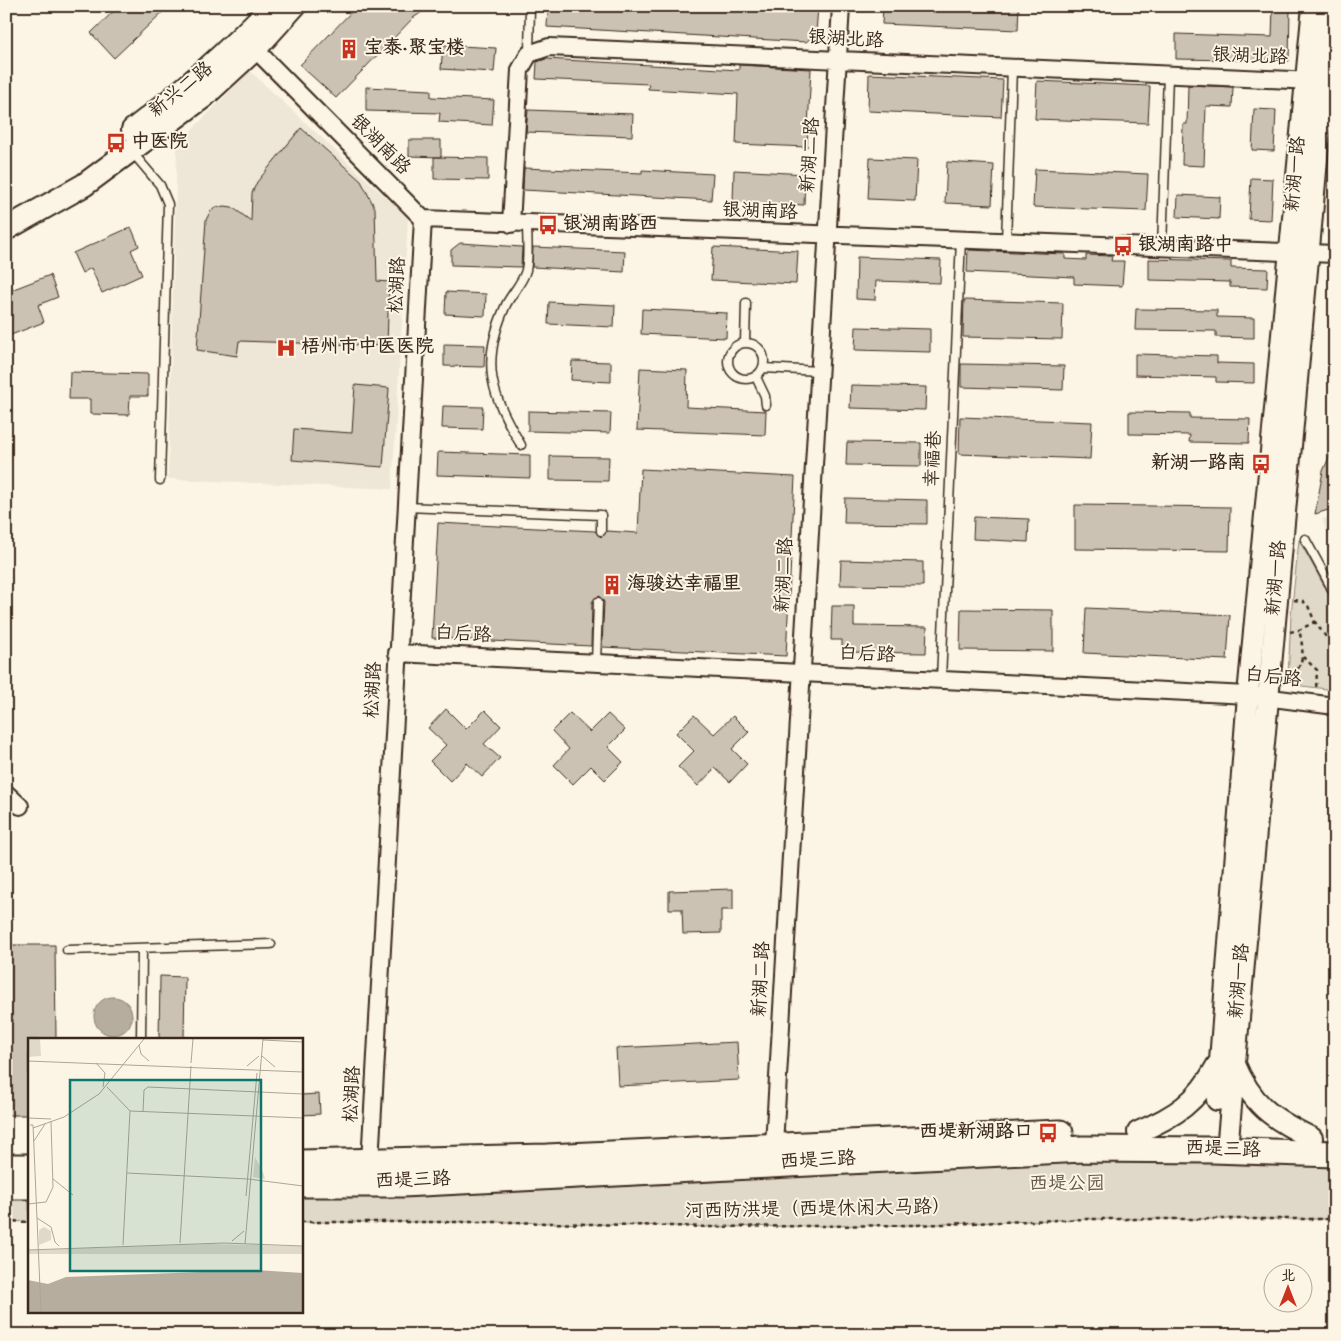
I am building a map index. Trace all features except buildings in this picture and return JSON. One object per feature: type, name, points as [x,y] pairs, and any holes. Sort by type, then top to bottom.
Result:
[{"type":"main road","points":[[232,48],[250,6]]},
{"type":"main road","name":"新兴二路","points":[[6,212],[85,166],[192,84],[232,48],[272,6]]},
{"type":"main road","name":"新兴二路","points":[[6,230],[84,185],[203,97],[255,49],[294,6]]},
{"type":"main road","name":"西堤三路","points":[[302,1163],[547,1157],[992,1134],[1138,1132],[1335,1154]]},
{"type":"main road","name":"西堤三路","points":[[302,1184],[402,1184],[1082,1148],[1323,1138]]},
{"type":"main road","points":[[6,1167],[28,1166]]},
{"type":"main road","points":[[6,1186],[28,1186]]},
{"type":"street","name":"新湖二路","points":[[774,1145],[841,6]]},
{"type":"street","name":"新湖一路","points":[[1313,6],[1322,81]]},
{"type":"street","name":"新湖一路","points":[[1227,1062],[1248,695],[1299,253],[1331,6]]},
{"type":"street","name":"银湖北路","points":[[529,54],[549,46],[1322,81]]},
{"type":"street","name":"银湖南路","points":[[255,49],[423,220],[1335,254]]},
{"type":"street","points":[[519,224],[520,70],[529,54]]},
{"type":"street","name":"松湖路","points":[[370,1162],[397,653],[423,220]]},
{"type":"street","name":"新湖一路","points":[[1220,1142],[1277,599],[1299,253]]},
{"type":"street","name":"白后路","points":[[397,653],[1248,695],[1268,692],[1315,704],[1335,706]]},
{"type":"street","points":[[6,793],[20,806]]},
{"type":"street","points":[[1138,1132],[1174,1115],[1194,1100],[1227,1062],[1259,1105],[1270,1115],[1323,1138]]},
{"type":"lane","points":[[529,54],[530,6]]},
{"type":"lane","points":[[1006,242],[1012,68]]},
{"type":"lane","points":[[1162,248],[1168,75]]},
{"type":"lane","points":[[131,150],[160,185],[168,204],[160,480]]},
{"type":"lane","points":[[519,224],[526,271],[513,290],[500,319],[491,359],[493,389],[521,444]]},
{"type":"lane","name":"幸福巷","points":[[941,679],[961,240]]},
{"type":"lane","points":[[745,343],[746,303]]},
{"type":"lane","points":[[745,343],[751,343],[761,350],[765,362],[764,368],[756,377],[744,380],[738,378],[730,370],[728,364],[730,352],[734,347],[745,343]]},
{"type":"lane","points":[[764,368],[819,371]]},
{"type":"lane","points":[[756,377],[765,396],[766,405]]},
{"type":"lane","points":[[406,507],[601,515],[600,531]]},
{"type":"lane","points":[[1305,539],[1335,594]]},
{"type":"lane","points":[[596,663],[598,602]]},
{"type":"lane","points":[[67,950],[271,944]]},
{"type":"lane","points":[[141,1038],[142,948]]},
{"type":"path","points":[[1277,599],[1303,601],[1308,606],[1315,622],[1326,636],[1335,643]]},
{"type":"path","points":[[1273,633],[1299,630],[1315,622]]},
{"type":"path","points":[[1268,692],[1293,676],[1303,657],[1304,650],[1299,630]]},
{"type":"path","points":[[1303,657],[1317,670],[1315,704]]},
{"type":"path","name":"河西防洪堤（西堤休闲大马路）","points":[[302,1222],[509,1222],[720,1227],[914,1225],[1087,1220],[1335,1220]]},
{"type":"path","points":[[6,1222],[28,1222]]},
{"type":"shaded area","name":"梧州市中医医院","points":[[250,71],[408,218],[392,489],[168,479],[177,145]]},
{"type":"shaded area","points":[[1335,515],[1335,555],[1322,519]]},
{"type":"shaded area","points":[[113,997],[126,1003],[132,1016],[126,1029],[113,1035],[100,1029],[94,1016],[100,1003]]},
{"type":"green space","points":[[1299,540],[1335,606],[1335,690],[1294,685],[1288,679],[1291,615]]},
{"type":"green space","name":"西堤公园","points":[[984,1153],[1335,1154],[1335,1219],[1087,1219],[914,1225],[711,1227],[509,1222],[302,1222],[302,1184]]},
{"type":"green space","points":[[6,1186],[28,1186],[28,1222],[6,1221]]},
{"type":"place","name":"宝泰·聚宝楼","points":[[349,49]]},
{"type":"place","name":"中医院","points":[[116,143]]},
{"type":"place","name":"银湖南路西","points":[[548,225]]},
{"type":"place","name":"银湖南路中","points":[[1123,246]]},
{"type":"place","name":"梧州市中医医院","points":[[286,348]]},
{"type":"place","name":"新湖一路南","points":[[1261,464]]},
{"type":"place","name":"海骏达幸福里","points":[[612,585]]},
{"type":"place","name":"西堤新湖路口","points":[[1048,1133]]}]
